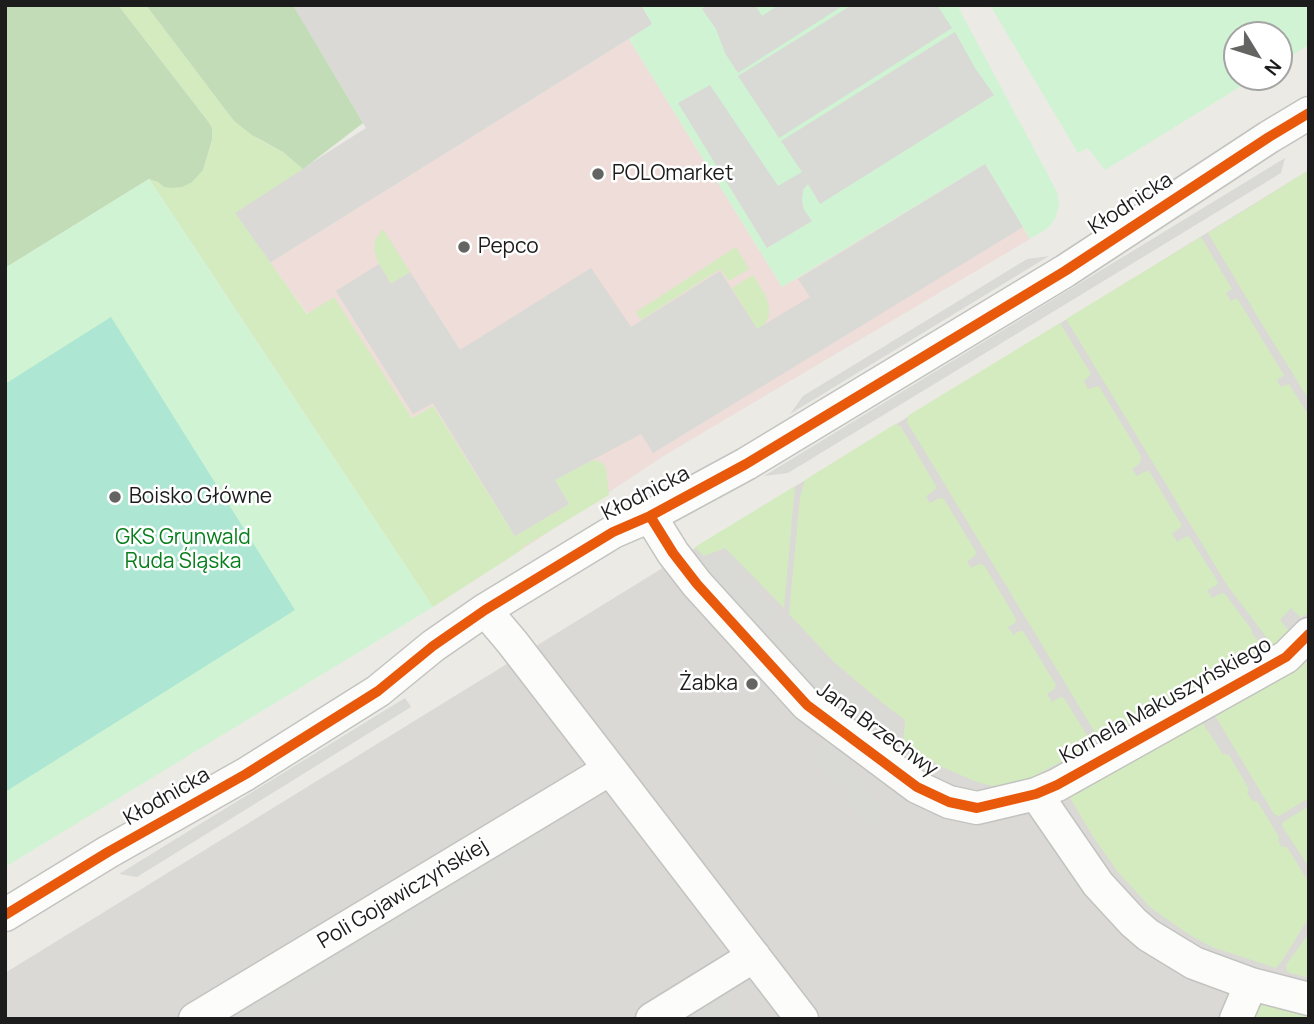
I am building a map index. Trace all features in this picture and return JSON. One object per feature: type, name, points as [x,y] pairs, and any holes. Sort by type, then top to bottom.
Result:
[{"type":"street","name":"Kłodnicka","points":[[5,915],[108,852],[246,774],[378,691],[433,646],[485,610],[613,532],[650,516],[746,464],[1065,271],[1309,113]]},
{"type":"street","name":"Jana Brzechwy","points":[[650,516],[673,553],[697,584],[807,705],[917,787],[949,802],[977,808],[1036,794]]},
{"type":"street","points":[[485,610],[802,1019]]},
{"type":"street","name":"Kornela Makuszyńskiego","points":[[1036,794],[1128,746],[1286,657],[1309,634]]},
{"type":"street","name":"Poli Gojawiczyńskiej","points":[[195,1019],[610,769]]},
{"type":"street","points":[[1036,794],[1098,884],[1133,922],[1148,934],[1194,963],[1251,984],[1309,999]]},
{"type":"street","points":[[652,1019],[754,956]]},
{"type":"street","points":[[1236,1019],[1251,984]]},
{"type":"shaded area","points":[[293,5],[641,5],[653,24],[270,263],[234,212],[366,128]]},
{"type":"shaded area","points":[[708,5],[755,5],[762,16],[779,5],[844,5],[738,73],[725,53],[716,29],[702,9]]},
{"type":"shaded area","points":[[852,5],[937,5],[952,28],[779,138],[738,76]]},
{"type":"shaded area","points":[[955,32],[994,95],[820,204],[808,184],[803,190],[802,201],[804,210],[812,221],[767,248],[678,103],[710,85],[778,186],[802,172],[781,141]]},
{"type":"shaded area","points":[[629,39],[782,287],[985,164],[1030,239],[665,455],[523,549],[433,406],[412,418],[334,298],[308,314],[270,263]]},
{"type":"shaded area","points":[[1285,158],[1281,173],[788,473],[764,476]]},
{"type":"shaded area","points":[[985,164],[1023,227],[653,453],[641,434],[555,480],[569,504],[515,536],[433,403],[413,414],[336,291],[379,264],[391,284],[410,272],[460,350],[591,268],[631,327],[720,271],[757,329],[810,297],[798,279]]},
{"type":"shaded area","points":[[1309,170],[1309,1019],[5,1019],[5,973]]},
{"type":"shaded area","points":[[1049,256],[790,414],[803,396],[1027,259]]},
{"type":"shaded area","points":[[724,557],[780,616],[765,631],[702,565]]},
{"type":"shaded area","points":[[785,621],[844,681],[898,725],[895,748],[877,737],[817,685],[769,636]]},
{"type":"shaded area","points":[[405,698],[411,707],[137,877],[119,874]]},
{"type":"shaded area","points":[[829,737],[888,819],[869,828],[810,752]]},
{"type":"shaded area","points":[[537,822],[544,844],[525,856],[255,1019],[219,1019]]},
{"type":"shaded area","points":[[724,990],[730,1013],[721,1019],[677,1019]]},
{"type":"green space","points":[[5,5],[118,5],[207,120],[212,128],[212,140],[203,170],[192,182],[173,188],[164,187],[149,179],[5,268]]},
{"type":"green space","points":[[118,5],[146,5],[234,121],[260,140],[283,152],[303,169],[235,213],[307,314],[334,297],[412,418],[433,406],[515,536],[569,504],[555,480],[591,461],[597,460],[606,468],[609,495],[523,547],[433,607],[149,179],[164,187],[203,170],[212,141],[207,120]]},
{"type":"green space","points":[[146,5],[293,5],[363,123],[303,169],[283,152],[252,135],[234,121]]},
{"type":"green space","points":[[641,5],[957,5],[1057,192],[1059,205],[1055,219],[1048,228],[1030,239],[985,164],[782,287],[629,39],[652,24]]},
{"type":"green space","points":[[990,5],[1309,5],[1309,45],[1293,55],[1293,21],[1223,21],[1223,91],[1233,91],[1105,170],[1088,148],[1078,153]]},
{"type":"green space","points":[[1309,170],[1309,400],[1208,233]]},
{"type":"green space","name":"GKS Grunwald Ruda Śląska","points":[[149,179],[433,607],[5,867],[5,268]]},
{"type":"green space","points":[[383,229],[410,272],[391,284],[374,251],[375,240]]},
{"type":"green space","points":[[1201,237],[1232,289],[1226,293],[1231,301],[1237,298],[1284,375],[1277,380],[1281,387],[1289,384],[1309,416],[1309,611],[1301,618],[1291,608],[1280,620],[1289,631],[1273,646],[1227,585],[1066,319]]},
{"type":"green space","points":[[736,247],[749,269],[729,281],[720,269],[641,320],[636,312]]},
{"type":"green space","points":[[753,275],[766,296],[769,308],[765,324],[757,329],[732,288]]},
{"type":"green space","name":"Boisko Główne","points":[[111,317],[295,610],[5,792],[5,384]]},
{"type":"green space","points":[[1060,323],[1091,374],[1084,381],[1088,389],[1098,386],[1100,388],[1141,456],[1140,463],[1132,469],[1137,476],[1149,471],[1182,526],[1172,534],[1177,542],[1187,536],[1190,538],[1218,582],[1207,590],[1212,598],[1225,594],[1266,652],[1099,739],[907,422],[909,415]]},
{"type":"green space","points":[[895,424],[901,427],[936,486],[935,490],[926,496],[930,503],[944,499],[976,552],[975,556],[967,561],[971,568],[984,565],[1016,619],[1015,623],[1008,627],[1013,635],[1023,631],[1056,685],[1047,694],[1052,702],[1060,697],[1064,698],[1093,745],[1013,787],[1005,789],[977,782],[942,767],[903,745],[905,720],[834,662],[789,614],[800,497],[805,480]]},
{"type":"green space","points":[[795,486],[784,608],[725,548],[704,556],[695,547]]},
{"type":"green space","points":[[1304,656],[1309,663],[1309,798],[1279,816],[1274,814],[1214,714]]},
{"type":"green space","points":[[1200,719],[1223,754],[1229,755],[1249,789],[1247,793],[1253,801],[1257,801],[1279,837],[1278,841],[1282,847],[1287,847],[1309,883],[1308,919],[1276,968],[1212,947],[1151,908],[1118,872],[1065,790]]},
{"type":"green space","points":[[1309,806],[1309,867],[1282,826],[1283,822]]},
{"type":"green space","points":[[1309,933],[1309,978],[1287,972],[1286,965]]},
{"type":"green space","points":[[1266,1003],[1309,1011],[1309,1019],[1248,1019],[1256,1009]]},
{"type":"cycle path","points":[[5,915],[108,852],[246,774],[378,691],[433,646],[485,610],[613,532],[650,516],[746,464],[1065,271],[1309,113]]},
{"type":"cycle path","points":[[650,516],[673,553],[697,584],[807,705],[917,787],[949,802],[977,808],[1036,794],[1057,785],[1286,657],[1309,634]]},
{"type":"place","name":"POLOmarket","points":[[598,174]]},
{"type":"place","name":"Pepco","points":[[464,247]]},
{"type":"place","name":"Boisko Główne","points":[[115,497]]},
{"type":"place","name":"Żabka","points":[[752,684]]}]
